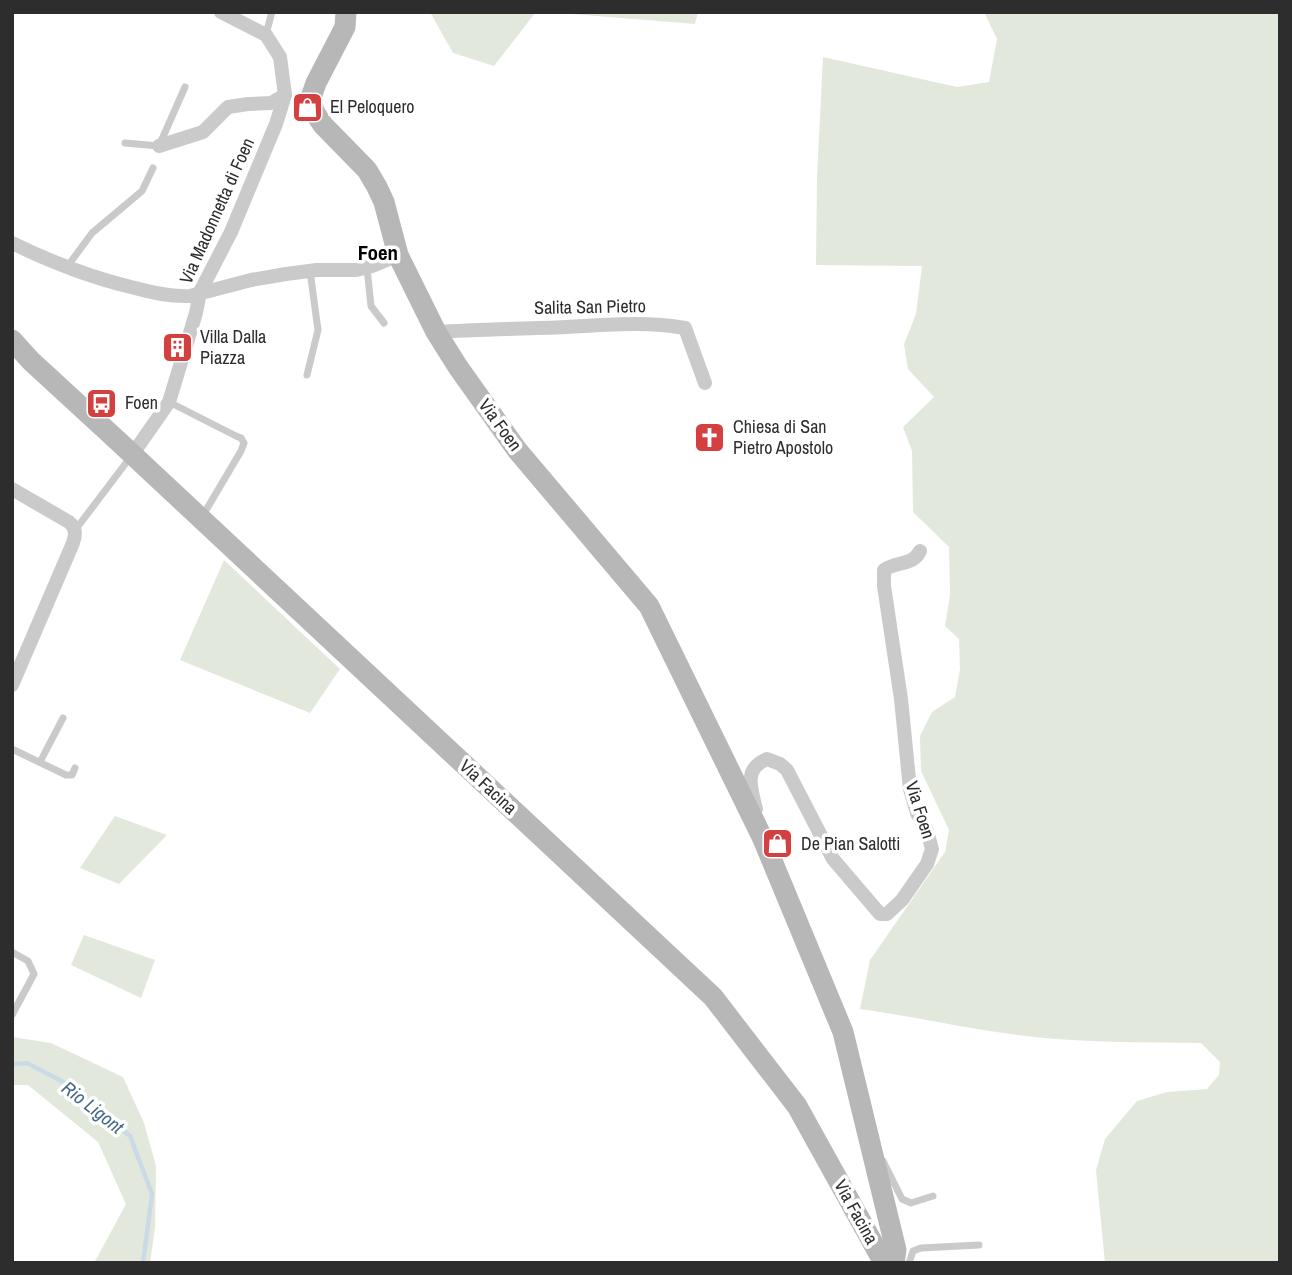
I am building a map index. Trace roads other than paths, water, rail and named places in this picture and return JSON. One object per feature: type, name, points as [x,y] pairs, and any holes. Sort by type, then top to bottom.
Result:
[{"type":"street","points":[[221,12],[266,35],[280,57],[285,95]]},
{"type":"street","points":[[159,146],[203,132],[228,107],[271,103],[285,95],[310,100],[345,27],[346,12]]},
{"type":"street","name":"Via Madonnetta di Foen","points":[[132,455],[169,402],[200,292],[231,232],[276,124],[285,95]]},
{"type":"street","name":"Via Foen","points":[[310,100],[318,119],[367,170],[377,187],[384,202],[398,255],[436,332],[457,367],[517,450],[649,606],[763,839],[843,1032],[896,1250],[894,1263]]},
{"type":"street","points":[[12,243],[52,263],[100,280],[181,296],[251,280],[310,271],[356,270],[398,255]]},
{"type":"street","name":"Salita San Pietro","points":[[436,332],[628,324],[685,328],[705,383]]},
{"type":"street","name":"Via Facina","points":[[12,340],[22,358],[132,455],[713,997],[797,1106],[884,1263]]},
{"type":"street","points":[[12,489],[64,518],[75,530],[73,542],[14,676]]},
{"type":"street","name":"Via Foen","points":[[763,839],[750,785],[752,769],[757,763],[767,759],[787,770],[833,859],[880,914],[887,914],[902,900],[927,864],[933,849],[910,789],[901,699],[884,586],[884,570],[917,558],[920,551]]},
{"type":"lane","points":[[266,35],[272,12]]},
{"type":"lane","points":[[125,142],[159,146],[185,87]]},
{"type":"lane","points":[[67,268],[92,233],[142,191],[153,168]]},
{"type":"lane","points":[[367,267],[371,306],[384,323]]},
{"type":"lane","points":[[307,375],[318,330],[310,271]]},
{"type":"lane","points":[[169,402],[236,436],[244,443],[242,451],[201,519]]},
{"type":"lane","points":[[75,530],[132,455]]},
{"type":"lane","points":[[40,762],[63,718]]},
{"type":"lane","points":[[12,749],[66,775],[72,775],[75,768]]},
{"type":"lane","points":[[12,952],[28,961],[34,974],[12,1015]]},
{"type":"lane","points":[[873,1157],[882,1159],[902,1199],[911,1203],[933,1196]]},
{"type":"lane","points":[[909,1263],[913,1251],[921,1248],[979,1244]]},
{"type":"waterway","name":"Rio Ligont","points":[[12,1064],[27,1063],[69,1085],[130,1136],[152,1194],[143,1263]]},
{"type":"place","name":"El Peloquero","points":[[307,107]]},
{"type":"place","name":"Villa Dalla Piazza","points":[[177,347]]},
{"type":"place","name":"Foen","points":[[102,403]]},
{"type":"place","name":"Chiesa di San Pietro Apostolo","points":[[710,437]]},
{"type":"place","name":"De Pian Salotti","points":[[778,844]]},
{"type":"district","name":"Foen","points":[[378,253]]}]
